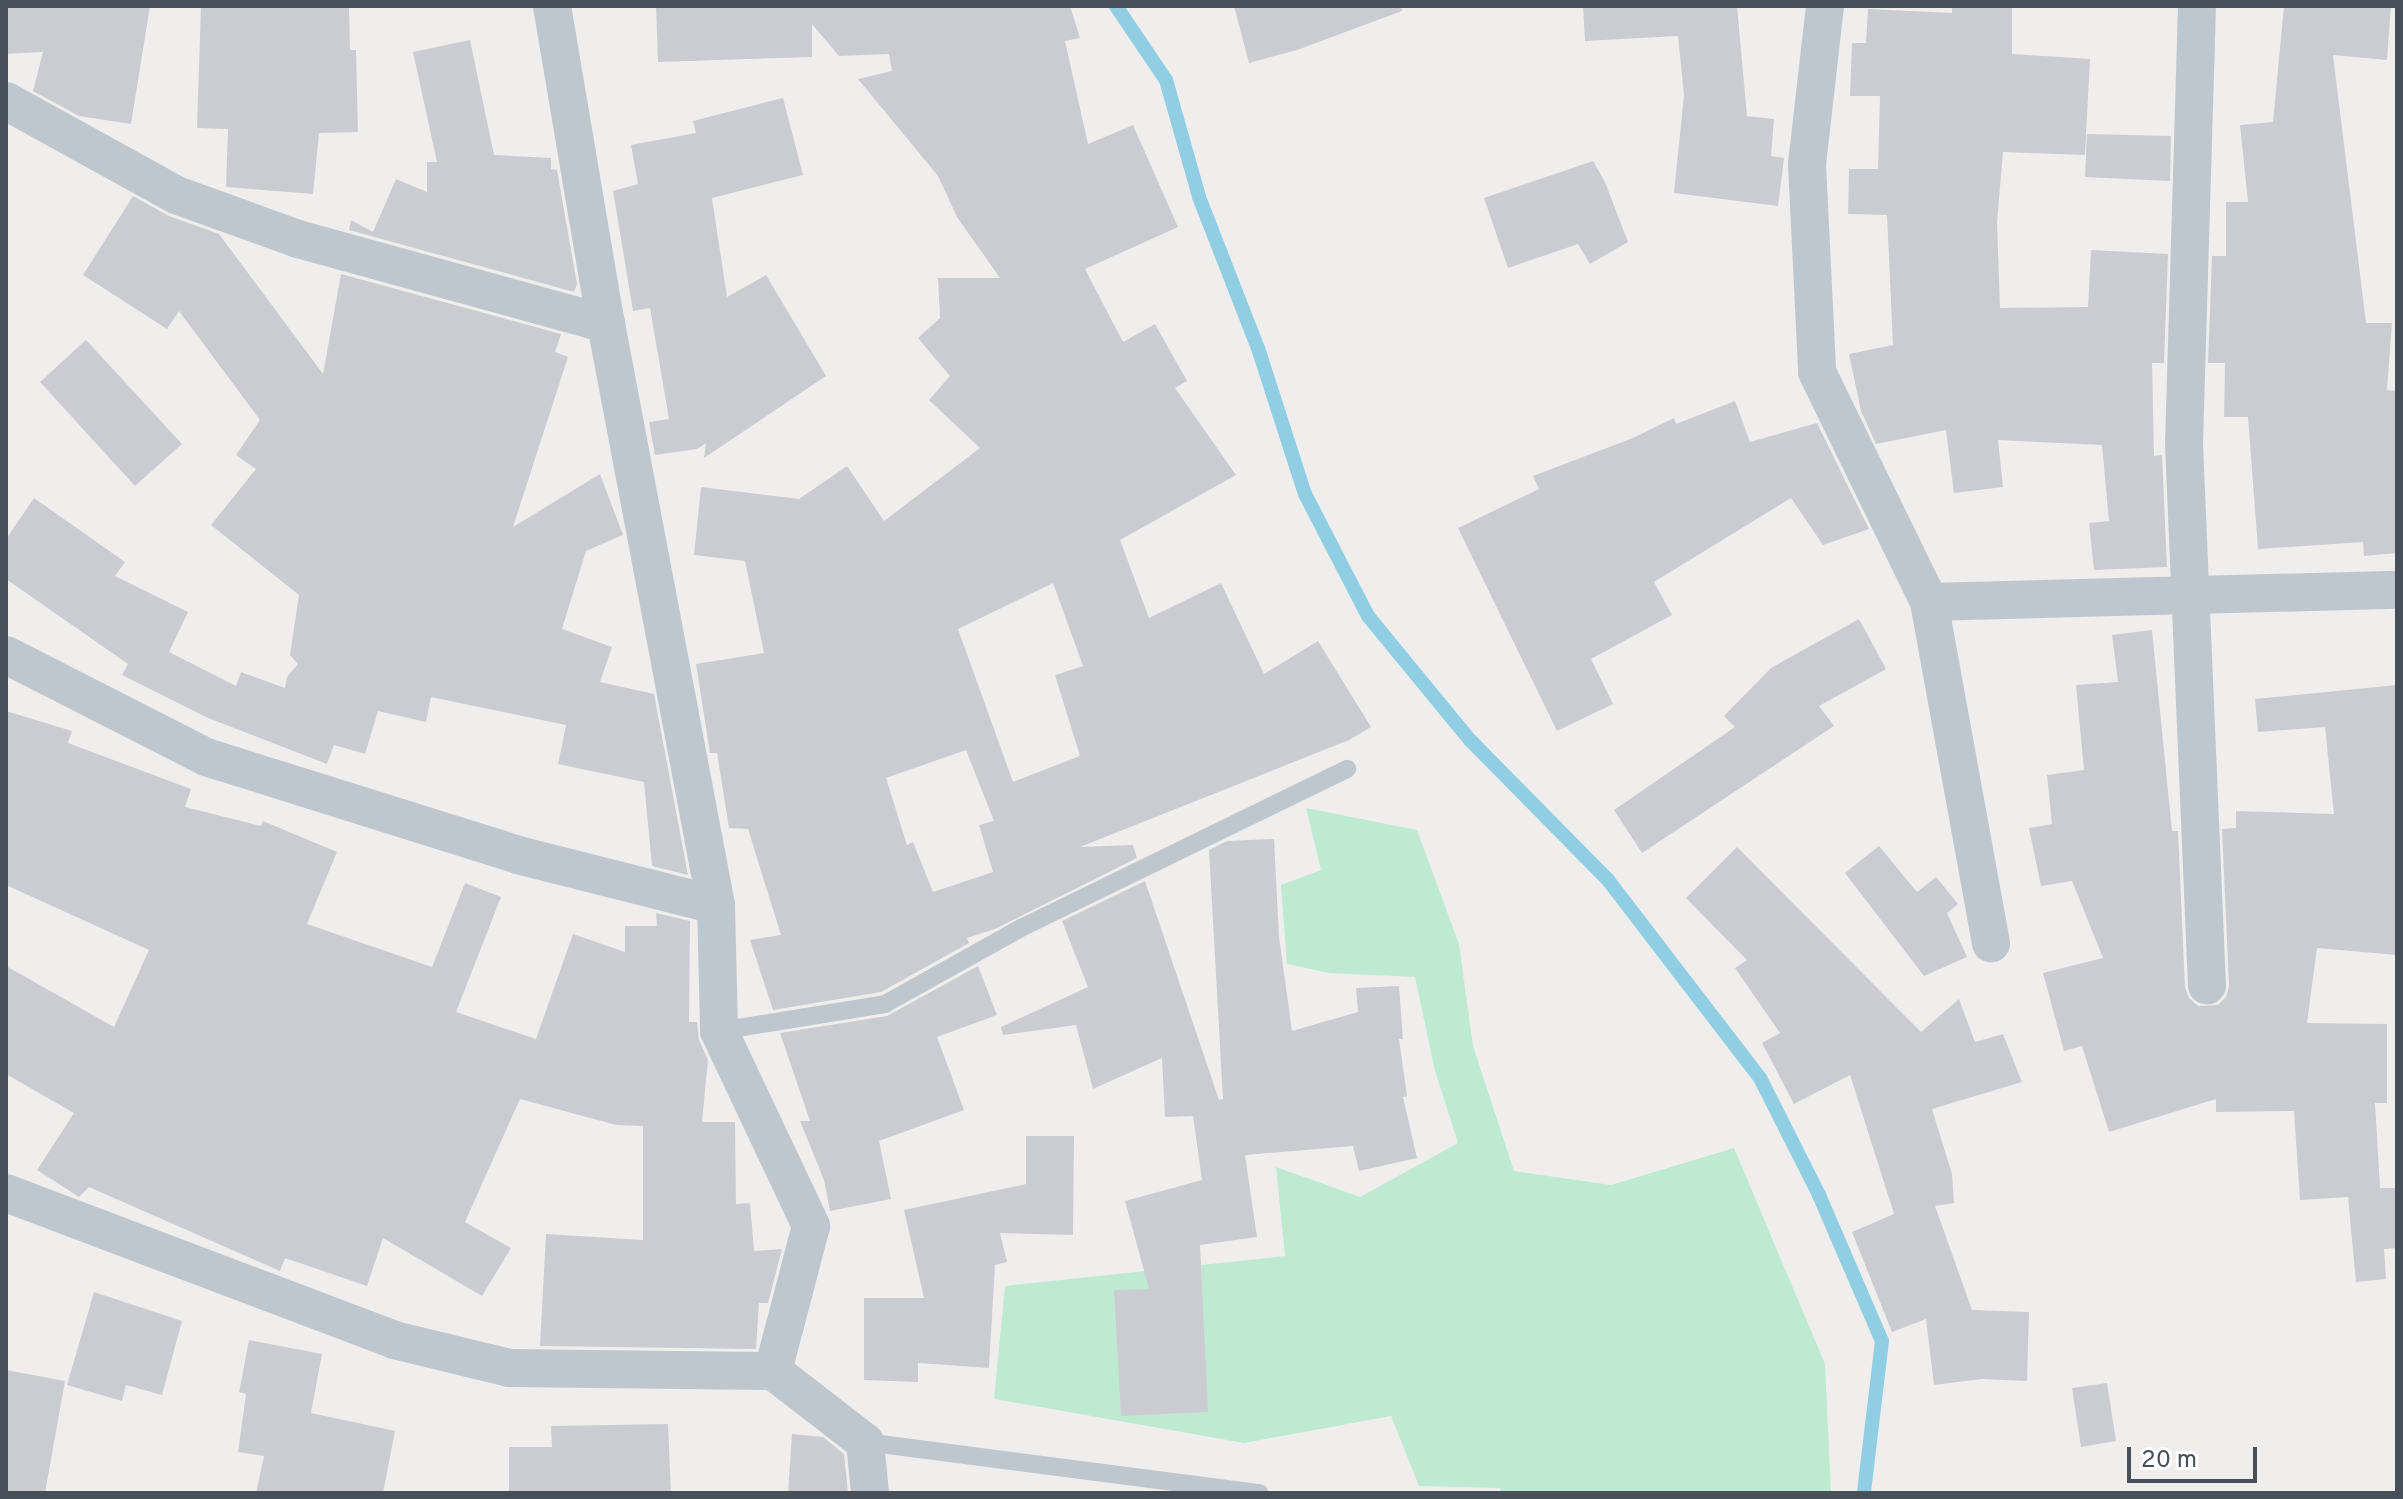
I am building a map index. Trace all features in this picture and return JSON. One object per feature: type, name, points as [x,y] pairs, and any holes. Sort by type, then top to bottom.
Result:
[{"type":"street","points":[[552,6],[606,324],[716,905],[719,1031],[811,1226],[773,1371]]},
{"type":"street","points":[[1825,6],[1807,164],[1817,372],[1929,602],[1991,943]]},
{"type":"street","points":[[2197,6],[2184,444],[2207,986]]},
{"type":"street","points":[[6,101],[176,195],[298,239],[606,324]]},
{"type":"street","points":[[1929,602],[2397,590]]},
{"type":"street","points":[[6,655],[206,757],[518,855],[716,905]]},
{"type":"street","points":[[6,1193],[394,1340],[510,1368],[773,1371],[865,1442],[870,1493]]},
{"type":"lane","points":[[719,1031],[885,1004],[1021,928],[1347,769]]},
{"type":"lane","points":[[865,1442],[1260,1493]]},
{"type":"green space","points":[[1306,808],[1417,830],[1459,944],[1473,1046],[1514,1171],[1611,1185],[1734,1148],[1825,1364],[1831,1493],[1501,1493],[1500,1488],[1419,1486],[1391,1416],[1244,1443],[994,1399],[1005,1286],[1285,1256],[1276,1167],[1360,1197],[1458,1143],[1435,1071],[1415,977],[1329,973],[1287,964],[1281,885],[1321,870]]},
{"type":"building","points":[[6,6],[150,6],[131,124],[79,116],[33,91],[43,52],[6,54]]},
{"type":"building","points":[[201,6],[349,6],[350,50],[356,50],[358,132],[319,133],[313,194],[226,187],[228,129],[197,128]]},
{"type":"building","points":[[656,6],[1070,6],[1080,38],[1065,41],[1088,144],[1133,125],[1178,227],[1085,269],[1123,342],[1155,324],[1187,381],[1175,388],[1236,475],[1120,540],[1149,618],[1221,583],[1264,674],[1318,641],[1371,727],[1349,740],[1080,847],[1133,845],[1137,858],[995,929],[967,938],[969,943],[881,992],[773,1010],[750,940],[781,935],[748,829],[729,828],[717,753],[710,753],[696,664],[764,653],[745,561],[694,555],[701,487],[799,499],[847,466],[884,521],[980,448],[929,400],[950,376],[918,338],[940,318],[938,278],[1000,278],[957,217],[938,176],[858,79],[892,71],[889,54],[839,56],[812,24],[812,57],[658,62]],"holes":[[[1053,583],[1083,666],[1055,675],[1080,756],[1013,782],[958,629]],[[966,750],[994,821],[979,825],[993,872],[933,892],[913,842],[907,845],[886,778]]]},
{"type":"building","points":[[1234,6],[1401,6],[1402,11],[1297,50],[1249,63]]},
{"type":"building","points":[[1583,6],[1737,6],[1747,116],[1774,119],[1771,156],[1784,158],[1778,206],[1674,193],[1684,95],[1678,36],[1585,41]]},
{"type":"building","points":[[1952,6],[2012,6],[2012,54],[2090,59],[2085,155],[2003,152],[1997,223],[2000,308],[2088,307],[2091,250],[2168,254],[2164,363],[2152,363],[2154,456],[2162,455],[2167,567],[2094,570],[2089,523],[2109,521],[2102,445],[1998,440],[2003,487],[1954,493],[1946,430],[1876,444],[1861,411],[1849,354],[1893,345],[1887,215],[1848,214],[1849,169],[1878,169],[1880,96],[1850,96],[1852,43],[1866,43],[1868,9],[1952,13]]},
{"type":"building","points":[[2284,6],[2391,6],[2387,60],[2333,55],[2366,323],[2392,323],[2387,390],[2397,391],[2397,553],[2364,556],[2363,542],[2258,549],[2248,417],[2224,417],[2225,363],[2208,363],[2212,256],[2226,256],[2226,202],[2248,202],[2240,125],[2273,122]]},
{"type":"building","points":[[470,40],[494,155],[551,158],[551,169],[557,170],[577,284],[574,292],[349,230],[351,220],[373,232],[396,179],[427,192],[427,162],[437,162],[413,52]]},
{"type":"building","points":[[783,98],[803,175],[712,198],[727,297],[766,275],[826,376],[704,458],[706,443],[697,449],[655,455],[649,422],[669,419],[650,308],[633,311],[613,191],[638,184],[631,145],[696,133],[693,121]]},
{"type":"building","points":[[2087,134],[2171,136],[2170,181],[2085,177]]},
{"type":"building","points":[[1593,161],[1605,182],[1628,242],[1590,264],[1578,244],[1508,268],[1484,198]]},
{"type":"building","points":[[133,196],[169,216],[219,234],[323,374],[341,274],[561,334],[555,352],[568,357],[513,527],[600,474],[623,535],[586,551],[562,629],[612,647],[600,682],[654,694],[688,875],[652,866],[644,782],[558,764],[566,725],[431,697],[426,722],[378,711],[365,754],[334,745],[327,764],[208,718],[122,675],[128,664],[6,579],[6,539],[34,498],[125,562],[115,576],[188,612],[169,652],[236,686],[241,672],[285,688],[287,677],[298,664],[290,655],[299,595],[211,525],[256,469],[236,455],[260,420],[179,311],[167,329],[83,275]]},
{"type":"building","points":[[86,340],[182,444],[135,486],[40,382]]},
{"type":"building","points":[[1735,401],[1750,442],[1817,423],[1869,529],[1823,545],[1791,498],[1654,582],[1672,615],[1591,659],[1613,704],[1557,731],[1458,528],[1539,489],[1533,476],[1633,438],[1674,418],[1676,424]]},
{"type":"building","points":[[1859,619],[1886,669],[1819,706],[1834,726],[1642,853],[1614,810],[1735,727],[1724,716],[1771,668]]},
{"type":"building","points":[[2152,630],[2172,831],[2178,831],[2185,987],[2189,998],[2198,1006],[2218,1005],[2226,997],[2229,986],[2222,829],[2236,828],[2236,811],[2334,814],[2325,727],[2258,732],[2255,699],[2397,685],[2397,955],[2317,948],[2307,1023],[2387,1024],[2387,1103],[2375,1103],[2380,1188],[2397,1188],[2397,1248],[2384,1249],[2386,1279],[2356,1282],[2348,1197],[2300,1200],[2294,1111],[2216,1112],[2216,1099],[2109,1132],[2082,1046],[2064,1051],[2043,973],[2103,958],[2072,881],[2041,886],[2029,828],[2052,824],[2047,775],[2084,770],[2076,685],[2118,682],[2112,635]]},
{"type":"building","points":[[6,711],[72,731],[68,743],[191,789],[185,807],[261,826],[263,821],[337,852],[307,924],[432,967],[465,883],[501,897],[456,1012],[536,1039],[573,934],[625,952],[625,926],[657,926],[656,913],[690,921],[689,1022],[697,1022],[699,1040],[708,1060],[702,1122],[735,1122],[736,1204],[750,1203],[754,1251],[782,1249],[768,1303],[759,1303],[756,1349],[540,1346],[546,1234],[643,1240],[643,1126],[616,1125],[520,1099],[465,1222],[511,1248],[482,1296],[383,1238],[367,1286],[285,1258],[280,1271],[89,1187],[79,1197],[37,1170],[74,1113],[6,1074],[6,966],[114,1027],[149,950],[6,885]]},
{"type":"building","points":[[1274,839],[1279,937],[1292,1031],[1358,1012],[1356,988],[1399,986],[1403,1039],[1399,1039],[1407,1096],[1403,1097],[1417,1158],[1359,1171],[1353,1146],[1245,1155],[1257,1237],[1200,1245],[1208,1412],[1121,1416],[1114,1290],[1149,1289],[1125,1201],[1202,1180],[1193,1116],[1165,1117],[1162,1058],[1093,1089],[1076,1025],[1003,1035],[1001,1027],[1088,987],[1062,921],[1145,881],[1219,1100],[1223,1099],[1209,850],[1227,841]]},
{"type":"building","points":[[1879,846],[1917,892],[1936,877],[1958,904],[1947,913],[1967,957],[1924,976],[1845,873]]},
{"type":"building","points":[[1737,847],[1921,1032],[1959,999],[1975,1042],[2003,1034],[2022,1082],[1932,1109],[1952,1174],[1954,1203],[1935,1206],[1972,1310],[2029,1312],[2027,1381],[1982,1379],[1934,1385],[1926,1319],[1892,1332],[1852,1232],[1894,1214],[1850,1075],[1794,1104],[1762,1043],[1780,1033],[1735,968],[1747,960],[1686,898]]},
{"type":"building","points":[[978,966],[997,1015],[937,1037],[964,1110],[879,1141],[891,1199],[830,1211],[824,1180],[800,1121],[810,1121],[780,1033],[887,1016]]},
{"type":"building","points":[[1026,1136],[1074,1136],[1073,1235],[1000,1233],[1007,1262],[995,1265],[989,1368],[918,1363],[918,1382],[864,1380],[864,1298],[924,1298],[904,1210],[1026,1184]]},
{"type":"building","points":[[94,1292],[182,1321],[162,1395],[126,1385],[122,1401],[67,1385]]},
{"type":"building","points":[[249,1340],[322,1354],[311,1413],[395,1431],[383,1493],[256,1493],[264,1456],[238,1452],[246,1394],[239,1392]]},
{"type":"building","points":[[6,1370],[65,1381],[45,1493],[6,1493]]},
{"type":"building","points":[[2107,1383],[2116,1441],[2081,1447],[2072,1388]]},
{"type":"building","points":[[668,1424],[671,1493],[509,1492],[509,1447],[552,1447],[551,1426]]},
{"type":"building","points":[[792,1434],[823,1437],[844,1454],[848,1493],[788,1493]]},
{"type":"waterway","points":[[1116,6],[1166,80],[1199,197],[1258,348],[1305,494],[1368,616],[1470,740],[1608,880],[1760,1078],[1819,1195],[1882,1341],[1864,1493]]}]
